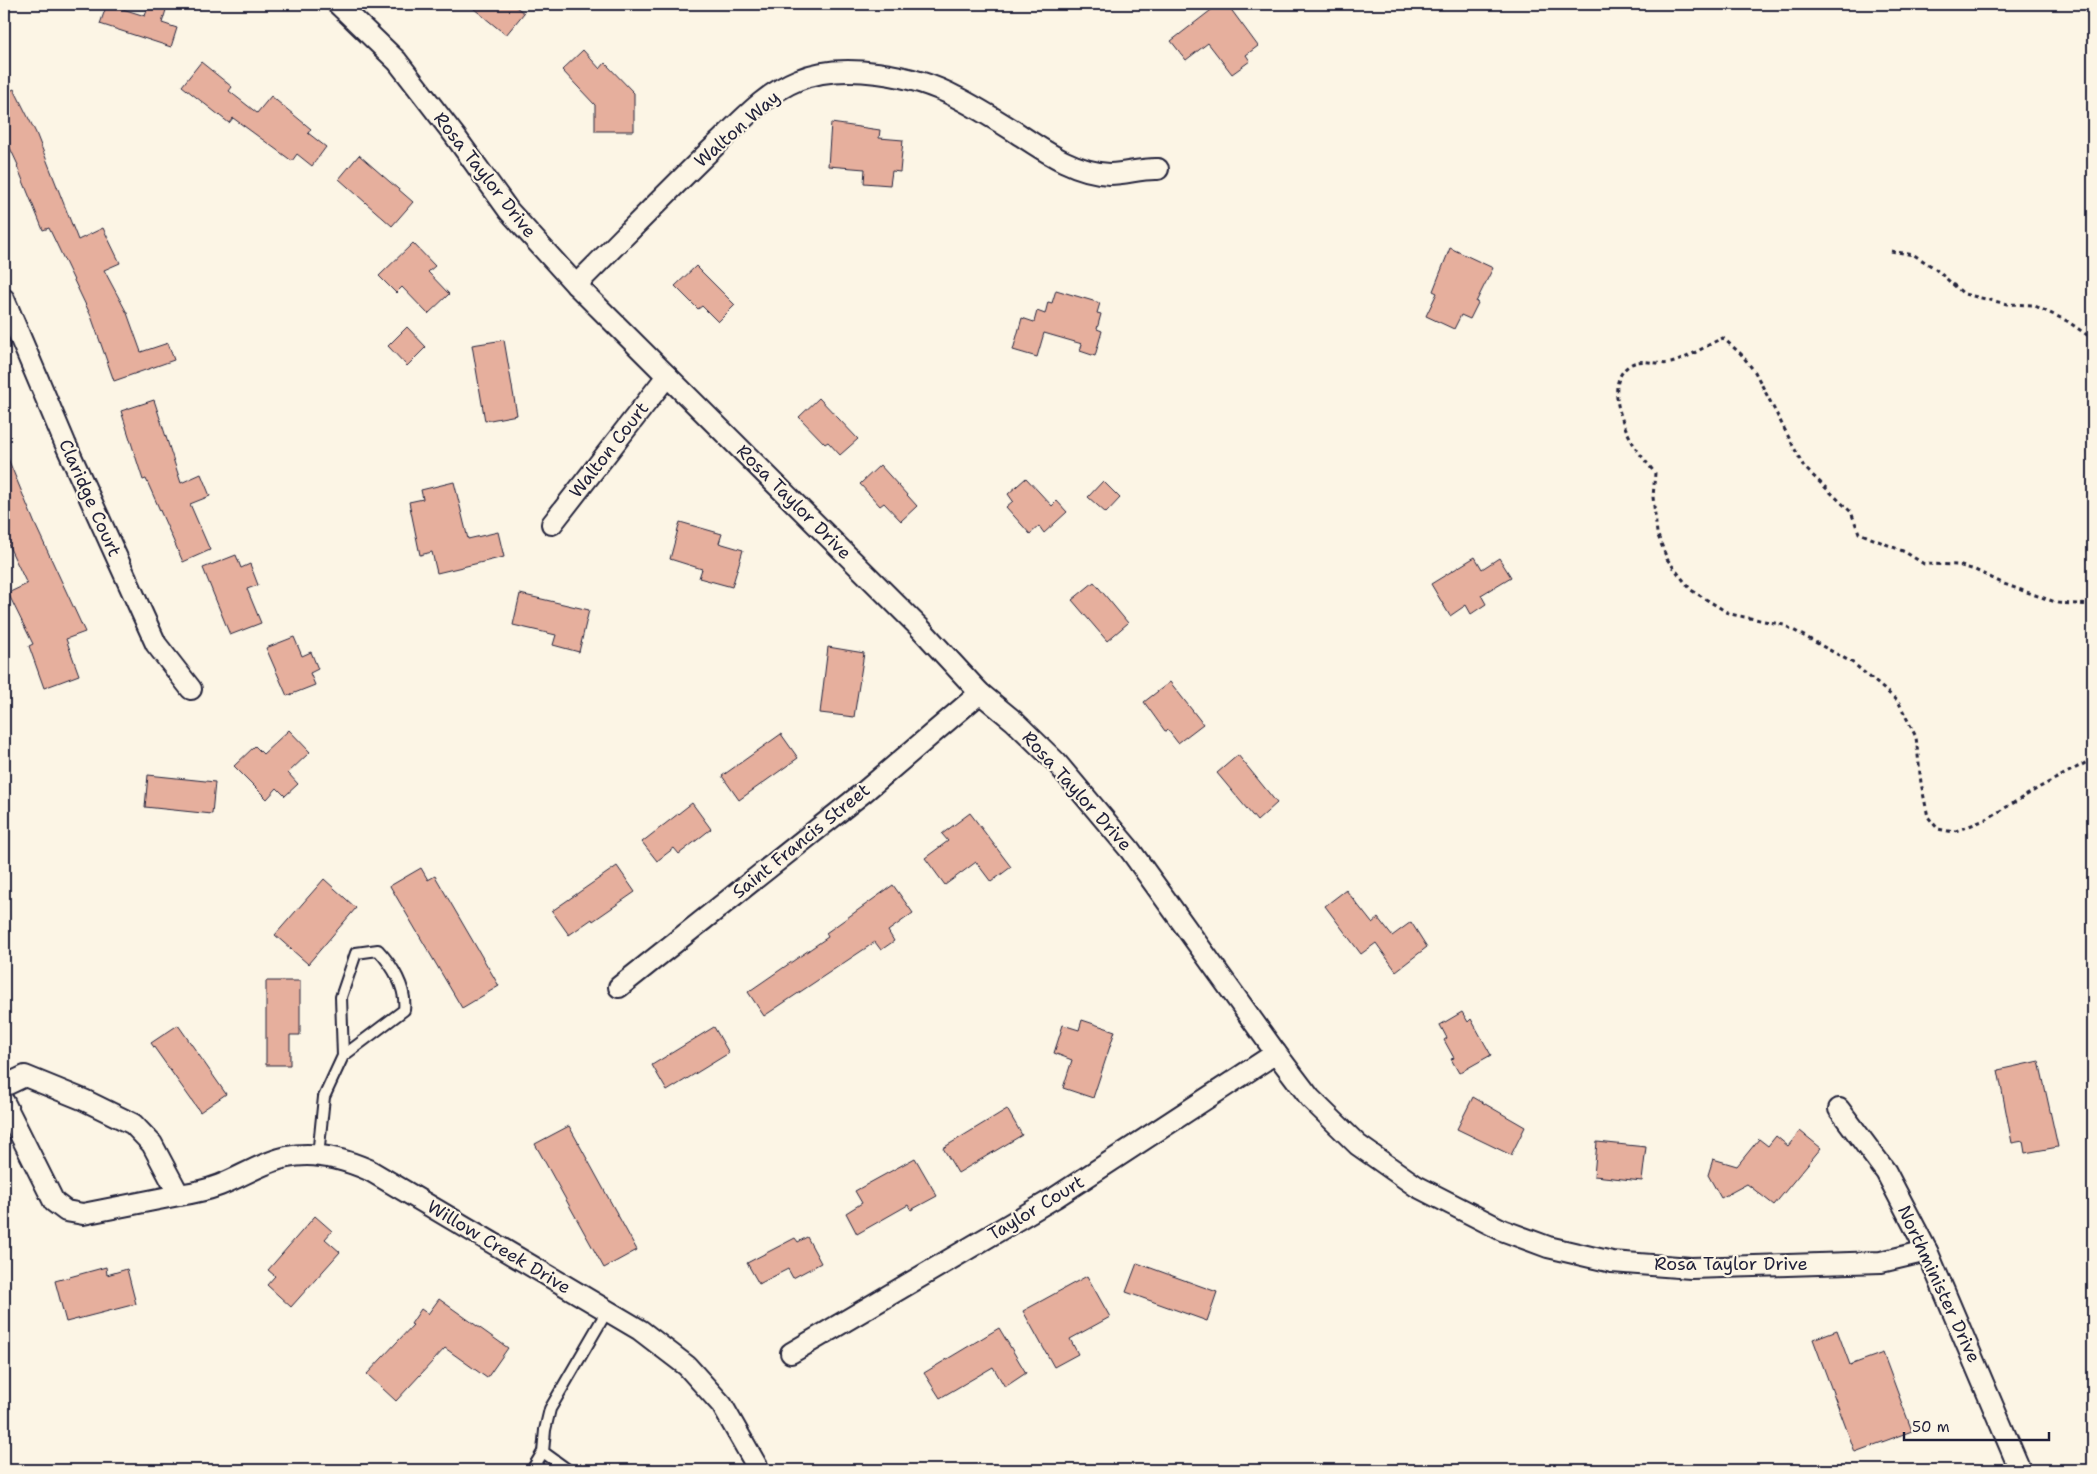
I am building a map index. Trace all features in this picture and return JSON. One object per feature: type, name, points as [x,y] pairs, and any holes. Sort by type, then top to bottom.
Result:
[{"type":"street","name":"Rosa Taylor Drive","points":[[338,4],[397,61],[455,136],[509,211],[576,285],[919,627],[980,693],[1014,721],[1056,762],[1130,850],[1310,1098],[1358,1145],[1416,1186],[1502,1230],[1548,1247],[1612,1262],[1691,1268],[1881,1262],[1927,1252]]},
{"type":"street","name":"Walton Way","points":[[576,285],[686,174],[756,108],[776,92],[798,80],[828,73],[854,72],[887,75],[914,80],[942,89],[971,104],[1053,157],[1083,169],[1109,174],[1158,169]]},
{"type":"street","name":"Claridge Court","points":[[4,300],[65,443],[156,644],[191,689]]},
{"type":"street","name":"Walton Court","points":[[552,524],[667,376]]},
{"type":"street","name":"Saint Francis Street","points":[[619,986],[864,792],[980,693]]},
{"type":"street","name":"Taylor Court","points":[[791,1353],[1056,1197],[1276,1053]]},
{"type":"street","points":[[4,1086],[25,1076],[84,1100],[132,1124],[152,1144],[179,1195]]},
{"type":"street","name":"Willow Creek Drive","points":[[4,1102],[54,1202],[66,1211],[83,1214],[179,1195],[219,1185],[267,1163],[289,1156],[318,1156],[344,1159],[369,1170],[640,1330],[687,1366],[722,1405],[759,1470]]},
{"type":"street","name":"Northminister Drive","points":[[1839,1109],[1886,1172],[1927,1252],[2020,1470]]},
{"type":"lane","points":[[318,1156],[324,1097],[342,1056],[341,996],[356,953],[378,950],[393,966],[405,1001],[404,1010],[342,1056]]},
{"type":"lane","points":[[532,1470],[544,1452],[545,1430],[550,1409],[607,1311]]},
{"type":"lane","points":[[544,1452],[568,1470]]},
{"type":"path","points":[[1891,250],[1914,255],[1933,267],[1964,294],[2007,304],[2033,305],[2067,321],[2093,338]]},
{"type":"path","points":[[2093,605],[2058,602],[2004,584],[1975,570],[1958,565],[1924,564],[1905,552],[1859,532],[1850,512],[1804,467],[1755,372],[1741,354],[1723,338],[1670,363],[1652,361],[1631,364],[1620,374],[1615,390],[1621,413],[1634,446],[1655,473],[1652,497],[1657,533],[1667,560],[1691,590],[1730,614],[1784,625],[1853,663],[1898,701],[1916,737],[1921,782],[1928,817],[1938,829],[1953,832],[1985,820],[2040,787],[2093,759]]},
{"type":"building","points":[[107,4],[145,16],[149,4],[166,10],[162,23],[177,28],[171,47],[100,24]]},
{"type":"building","points":[[468,4],[512,4],[524,13],[506,35]]},
{"type":"building","points":[[1219,4],[1227,4],[1258,46],[1246,55],[1250,61],[1232,74],[1208,43],[1186,60],[1171,41]]},
{"type":"building","points":[[583,50],[600,69],[605,63],[634,93],[634,131],[595,131],[595,105],[562,70]]},
{"type":"building","points":[[201,62],[232,87],[229,91],[257,113],[271,96],[311,129],[308,133],[326,147],[312,166],[297,154],[292,161],[233,118],[229,123],[182,86]]},
{"type":"building","points":[[14,89],[36,133],[78,240],[103,228],[120,263],[104,270],[127,313],[141,352],[168,343],[174,360],[114,381],[91,316],[49,228],[43,230],[18,165],[4,135],[4,94]]},
{"type":"building","points":[[831,123],[880,130],[879,138],[903,140],[900,172],[892,171],[890,185],[864,183],[865,169],[828,166]]},
{"type":"building","points":[[359,155],[413,202],[392,226],[339,179]]},
{"type":"building","points":[[413,243],[435,266],[428,272],[449,294],[428,314],[402,287],[396,293],[379,276]]},
{"type":"building","points":[[1450,248],[1493,268],[1476,302],[1478,303],[1470,319],[1461,315],[1454,329],[1426,316],[1437,293],[1433,291]]},
{"type":"building","points":[[696,266],[735,305],[718,322],[702,306],[698,309],[675,286]]},
{"type":"building","points":[[1056,290],[1100,303],[1097,313],[1101,314],[1097,329],[1102,331],[1095,356],[1080,351],[1082,344],[1044,333],[1037,357],[1013,350],[1022,318],[1034,322],[1037,311],[1045,314],[1048,302],[1052,303]]},
{"type":"building","points":[[407,327],[426,347],[407,366],[388,346]]},
{"type":"building","points":[[504,340],[517,415],[485,421],[472,345]]},
{"type":"building","points":[[819,398],[858,439],[840,455],[828,442],[825,444],[799,417]]},
{"type":"building","points":[[154,400],[181,483],[201,474],[210,496],[190,504],[210,550],[183,562],[146,479],[143,480],[121,411]]},
{"type":"building","points":[[4,449],[35,524],[85,632],[66,639],[79,675],[44,688],[29,646],[33,644],[8,593],[27,584],[4,536]]},
{"type":"building","points":[[880,465],[917,506],[901,521],[884,503],[880,506],[860,484]]},
{"type":"building","points":[[1026,478],[1052,506],[1057,501],[1067,512],[1044,533],[1039,526],[1030,534],[1006,507],[1013,501],[1008,494]]},
{"type":"building","points":[[1103,481],[1120,498],[1106,513],[1088,497]]},
{"type":"building","points":[[454,482],[468,539],[498,532],[504,557],[437,573],[432,552],[420,555],[409,502],[423,499],[421,490]]},
{"type":"building","points":[[680,522],[722,534],[719,543],[743,550],[732,587],[699,578],[702,569],[670,559]]},
{"type":"building","points":[[236,555],[241,568],[250,564],[258,585],[247,589],[261,623],[230,635],[203,568]]},
{"type":"building","points":[[1475,557],[1482,569],[1499,558],[1511,577],[1481,595],[1486,604],[1471,614],[1466,605],[1450,616],[1431,584]]},
{"type":"building","points":[[1094,582],[1128,623],[1107,641],[1072,600]]},
{"type":"building","points":[[520,594],[589,610],[579,652],[553,645],[556,635],[513,625]]},
{"type":"building","points":[[294,637],[302,656],[311,652],[318,669],[310,673],[315,685],[287,696],[266,648]]},
{"type":"building","points":[[828,647],[864,653],[854,717],[820,713]]},
{"type":"building","points":[[1170,682],[1203,724],[1178,743],[1168,730],[1165,731],[1144,702]]},
{"type":"building","points":[[289,730],[310,752],[288,773],[298,784],[285,796],[277,788],[267,799],[234,766],[255,746],[263,754]]},
{"type":"building","points":[[781,734],[798,758],[739,800],[722,776]]},
{"type":"building","points":[[1238,755],[1277,803],[1257,821],[1217,773]]},
{"type":"building","points":[[148,775],[215,782],[212,814],[145,807]]},
{"type":"building","points":[[692,803],[711,829],[679,854],[674,848],[657,861],[642,842]]},
{"type":"building","points":[[970,813],[1011,867],[991,882],[976,862],[945,885],[925,858],[948,841],[942,834]]},
{"type":"building","points":[[617,866],[635,892],[569,935],[552,911]]},
{"type":"building","points":[[421,868],[428,880],[435,876],[499,986],[462,1008],[390,886]]},
{"type":"building","points":[[324,879],[356,908],[308,964],[275,935]]},
{"type":"building","points":[[893,885],[913,913],[888,931],[894,941],[881,950],[875,942],[764,1016],[748,992],[828,937],[826,933]]},
{"type":"building","points":[[1346,890],[1372,923],[1378,918],[1392,936],[1411,922],[1427,947],[1396,971],[1376,943],[1361,954],[1325,906]]},
{"type":"building","points":[[266,981],[300,981],[300,1035],[290,1035],[290,1065],[266,1065]]},
{"type":"building","points":[[1462,1012],[1468,1022],[1471,1019],[1491,1055],[1459,1073],[1451,1059],[1454,1058],[1444,1040],[1447,1038],[1440,1025]]},
{"type":"building","points":[[1082,1020],[1115,1031],[1093,1098],[1063,1088],[1072,1060],[1054,1053],[1063,1025],[1079,1030]]},
{"type":"building","points":[[178,1025],[226,1094],[200,1112],[151,1043]]},
{"type":"building","points":[[714,1027],[729,1053],[667,1091],[652,1065]]},
{"type":"building","points":[[2039,1061],[2058,1147],[2025,1153],[2023,1141],[2012,1143],[1998,1070]]},
{"type":"building","points":[[1473,1097],[1525,1127],[1511,1155],[1457,1129]]},
{"type":"building","points":[[1007,1109],[1022,1135],[958,1173],[943,1148]]},
{"type":"building","points":[[569,1126],[637,1250],[604,1268],[535,1144]]},
{"type":"building","points":[[1800,1131],[1821,1148],[1774,1205],[1747,1184],[1721,1198],[1708,1175],[1713,1159],[1737,1166],[1759,1139],[1768,1146],[1776,1136],[1788,1146]]},
{"type":"building","points":[[1597,1142],[1646,1147],[1642,1181],[1594,1176]]},
{"type":"building","points":[[915,1158],[937,1196],[911,1210],[908,1205],[857,1234],[846,1213],[862,1203],[855,1191]]},
{"type":"building","points":[[315,1216],[332,1231],[325,1239],[340,1252],[291,1307],[267,1285],[275,1276],[268,1270]]},
{"type":"building","points":[[807,1237],[821,1263],[793,1278],[788,1269],[759,1284],[747,1263],[795,1238],[798,1242]]},
{"type":"building","points":[[1137,1263],[1217,1292],[1207,1321],[1126,1292]]},
{"type":"building","points":[[106,1267],[107,1275],[127,1269],[136,1304],[66,1322],[55,1281]]},
{"type":"building","points":[[1087,1276],[1110,1317],[1070,1339],[1078,1354],[1054,1367],[1023,1311]]},
{"type":"building","points":[[439,1299],[508,1348],[487,1378],[445,1348],[396,1401],[367,1374],[413,1325],[411,1324],[421,1309],[428,1314]]},
{"type":"building","points":[[999,1328],[1026,1373],[1005,1387],[993,1367],[940,1398],[924,1373]]},
{"type":"building","points":[[1837,1330],[1850,1365],[1883,1353],[1912,1431],[1855,1452],[1813,1339]]}]
